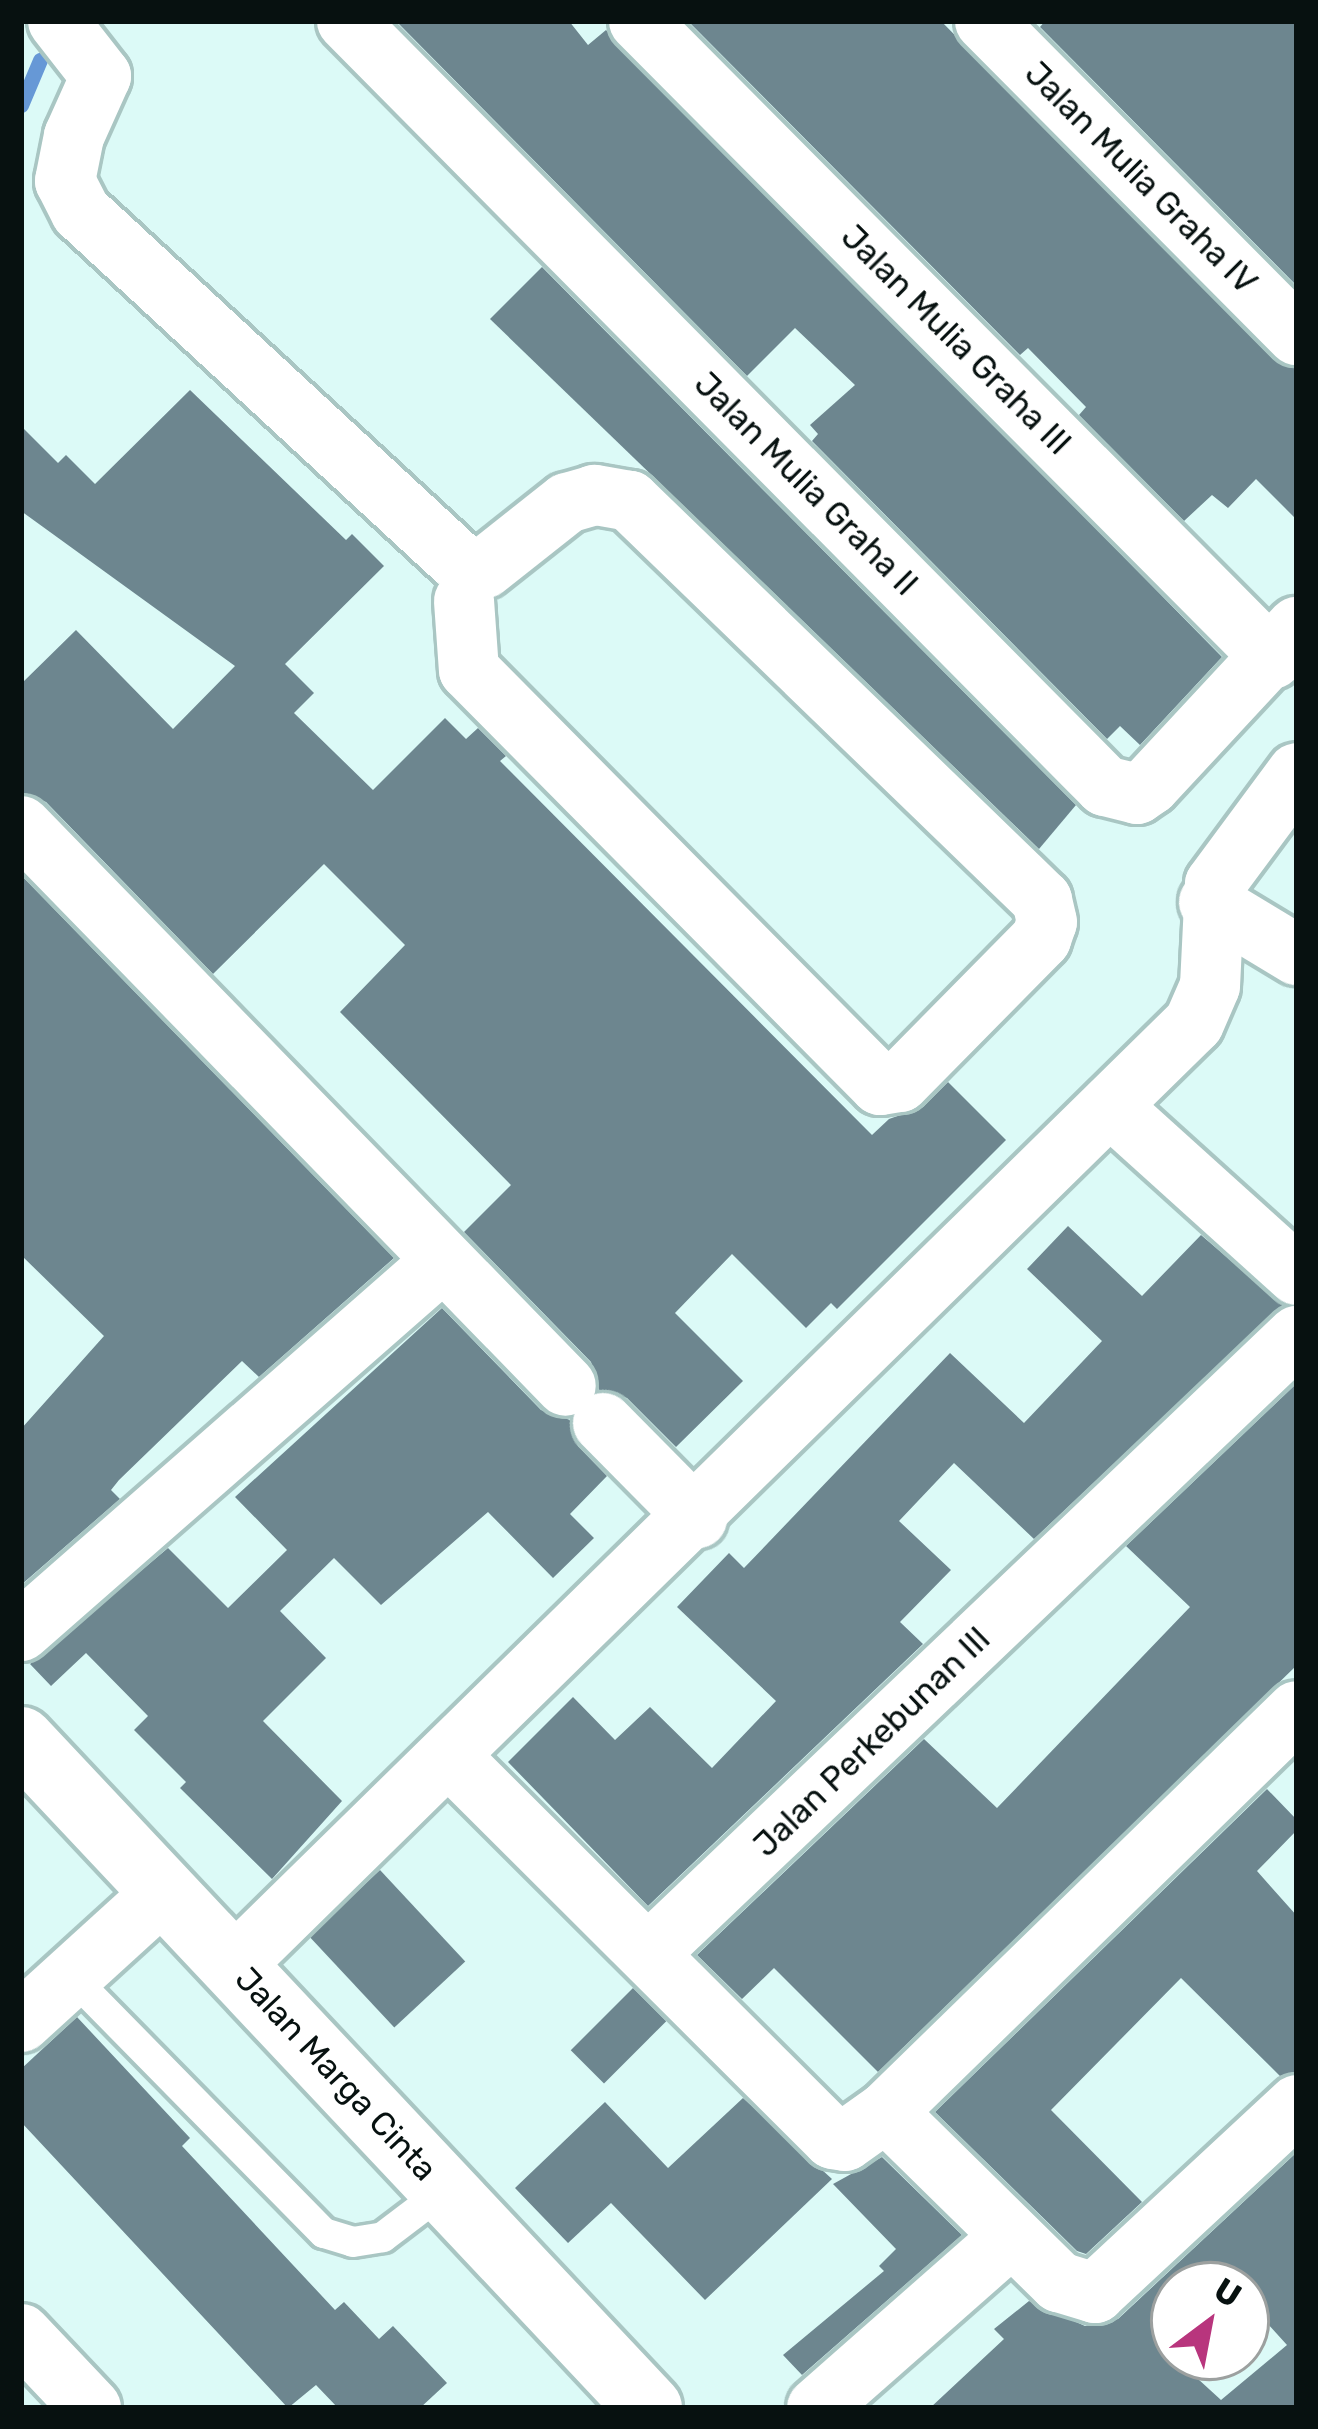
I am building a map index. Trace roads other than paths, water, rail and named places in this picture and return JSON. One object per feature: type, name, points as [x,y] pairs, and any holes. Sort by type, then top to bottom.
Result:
[{"type":"main road","name":"Jalan Marga Cinta","points":[[21,1740],[650,2408]]},
{"type":"street","points":[[58,21],[101,76],[74,136],[65,181],[80,212],[469,576],[470,670],[880,1084],[900,1082],[1040,939],[1047,922],[1042,900],[630,501],[595,495],[567,502],[469,576]]},
{"type":"street","name":"Jalan Mulia Graha II","points":[[347,21],[1105,786],[1137,794],[1150,785],[1285,643]]},
{"type":"street","name":"Jalan Mulia Graha III","points":[[639,21],[1285,643]]},
{"type":"street","name":"Jalan Mulia Graha IV","points":[[985,21],[1297,335]]},
{"type":"street","points":[[233,1966],[697,1518],[1204,1006],[1209,902],[1297,773]]},
{"type":"street","points":[[21,826],[697,1518]]},
{"type":"street","points":[[1209,902],[1297,955]]},
{"type":"street","points":[[1110,1106],[1297,1275]]},
{"type":"street","points":[[21,1631],[443,1261]]},
{"type":"street","name":"Jalan Perkebunan III","points":[[649,1954],[1297,1336]]},
{"type":"street","points":[[449,1756],[833,2139],[854,2138],[1297,1711]]},
{"type":"street","points":[[21,2022],[164,1892]]},
{"type":"street","points":[[886,2112],[1059,2282],[1095,2293],[1297,2105]]},
{"type":"street","points":[[817,2408],[1010,2238]]},
{"type":"street","points":[[21,2334],[91,2408]]},
{"type":"lane","points":[[72,1977],[324,2233],[353,2242],[382,2236],[445,2190]]},
{"type":"waterway","points":[[21,105],[40,60]]}]
